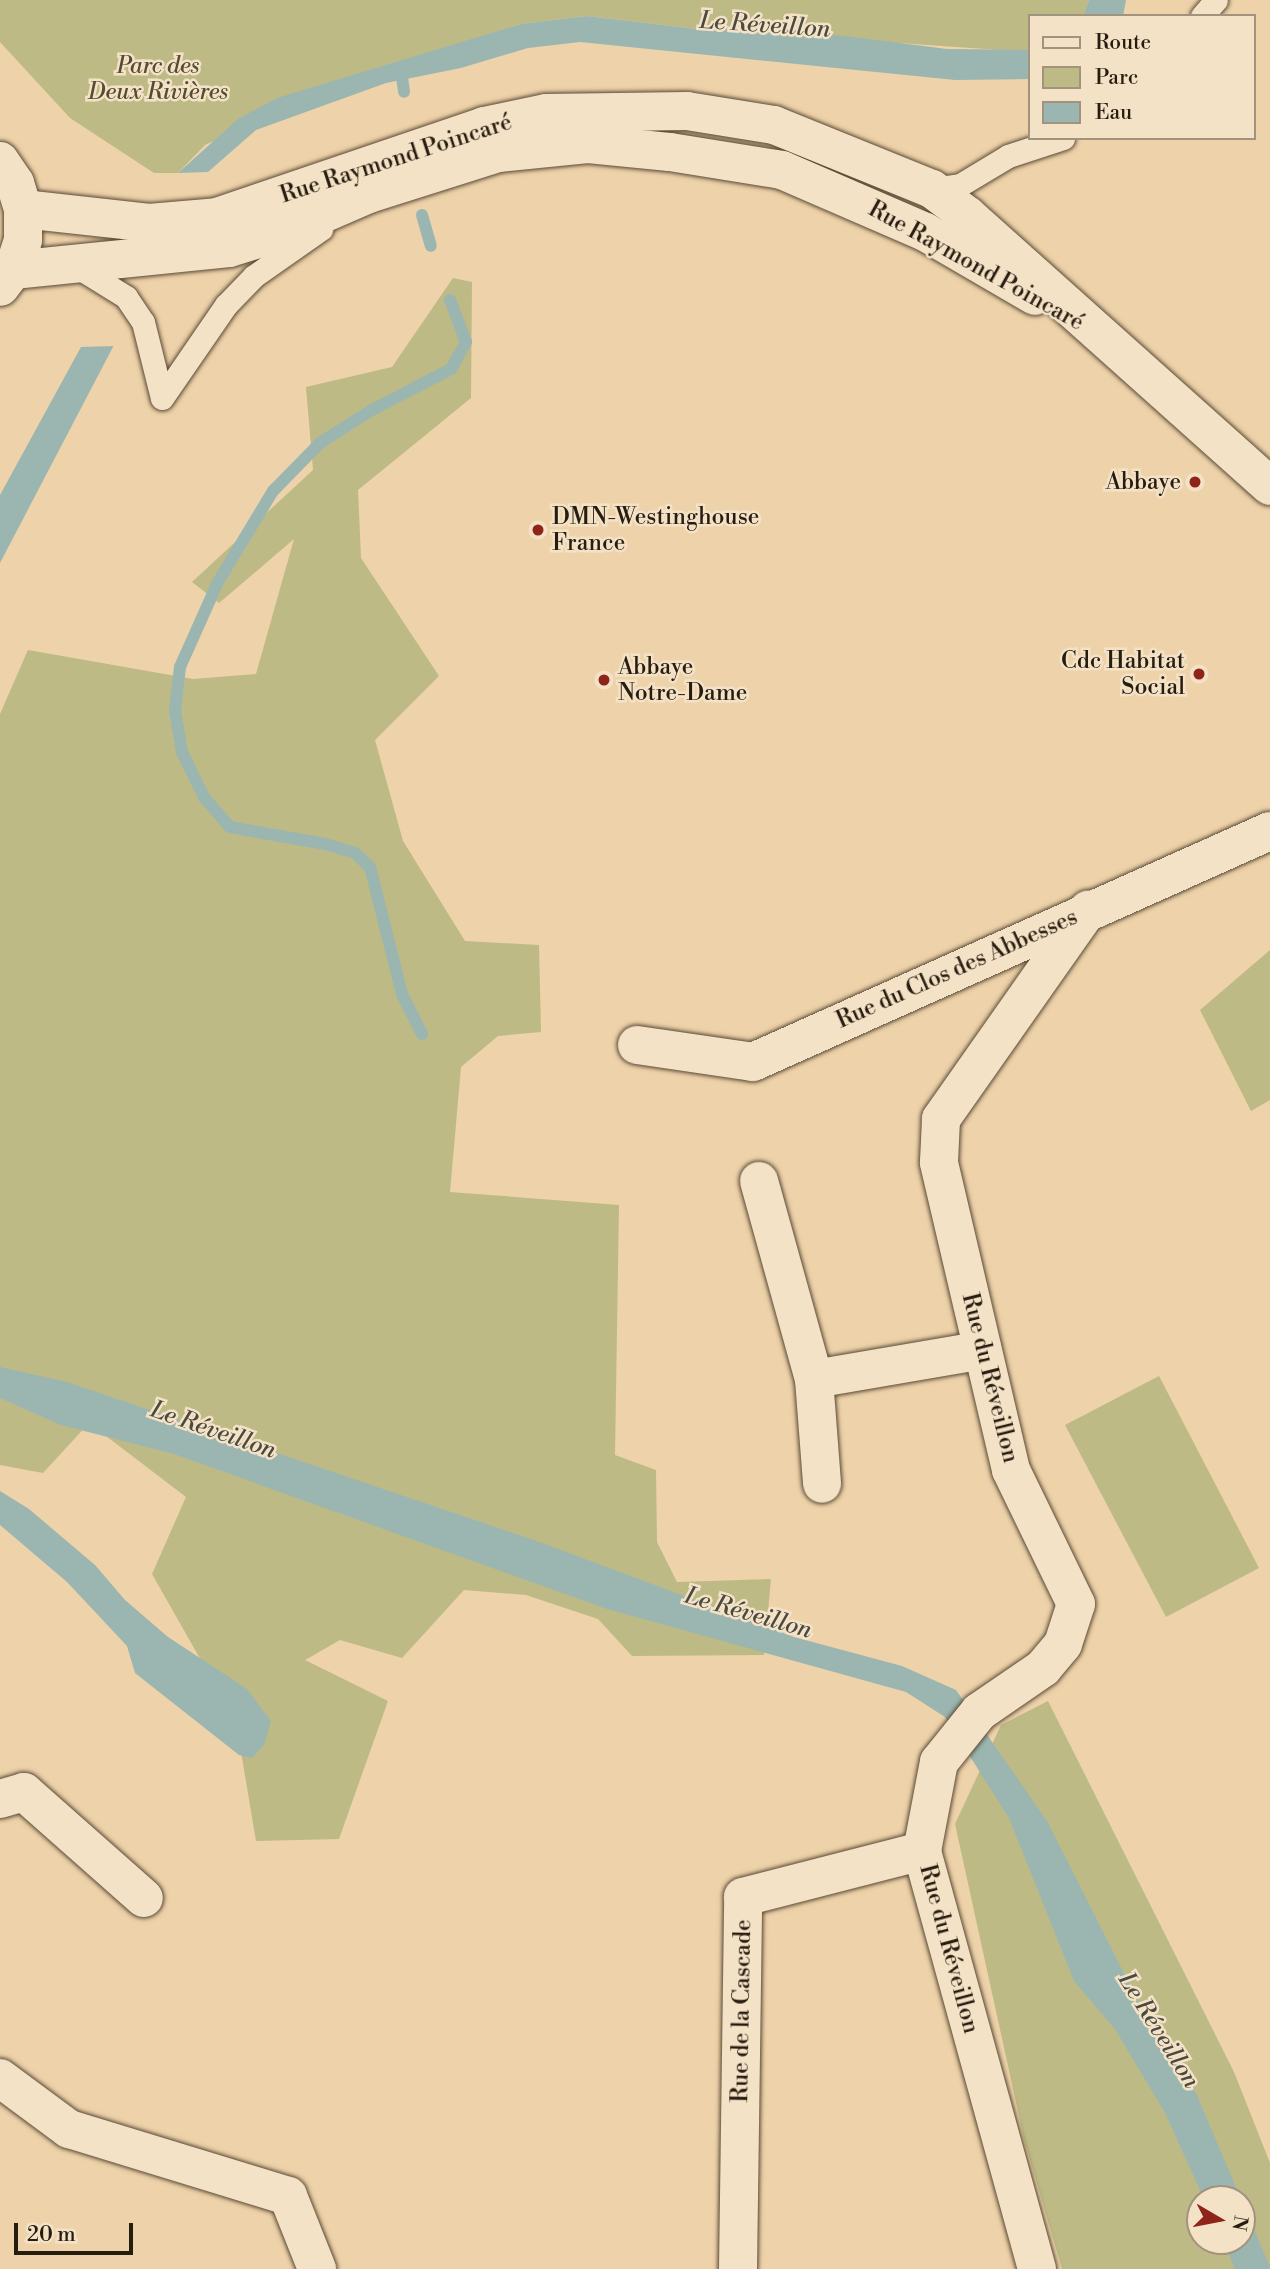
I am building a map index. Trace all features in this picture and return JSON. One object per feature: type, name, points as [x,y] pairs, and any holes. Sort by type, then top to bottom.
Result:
[{"type":"street","name":"Rue Raymond Poincaré","points":[[142,258],[217,217],[484,127],[546,113],[687,111],[774,125],[932,190],[1027,264],[1270,486]]},
{"type":"street","name":"Rue Raymond Poincaré","points":[[6,278],[76,266],[229,248],[281,232],[369,194],[498,153],[588,144],[782,170],[925,232],[1119,349]]},
{"type":"street","points":[[0,161],[15,183],[23,209],[23,240],[6,278]]},
{"type":"street","name":"Rue Raymond Poincaré","points":[[23,209],[142,258]]},
{"type":"street","name":"Rue du Clos des Abbesses","points":[[637,1045],[753,1062],[1088,910],[1270,831]]},
{"type":"street","name":"Rue du Réveillon","points":[[1037,2269],[922,1851],[939,1762],[979,1712],[1044,1668],[1063,1644],[1076,1604],[1011,1470],[939,1162],[941,1119],[1088,910]]},
{"type":"street","points":[[758,1181],[814,1379],[822,1484]]},
{"type":"street","points":[[814,1379],[983,1350]]},
{"type":"street","points":[[0,1800],[24,1792],[144,1898]]},
{"type":"street","name":"Rue de la Cascade","points":[[738,2269],[743,1897],[922,1851]]},
{"type":"street","points":[[1,2084],[69,2129],[288,2196],[317,2269]]},
{"type":"lane","points":[[1204,14],[1216,0]]},
{"type":"lane","points":[[932,190],[960,185],[1008,156],[1057,140]]},
{"type":"lane","points":[[142,258],[143,322],[162,398],[199,340],[254,276],[369,194]]},
{"type":"green space","name":"Parc des Deux Rivières","points":[[0,0],[1089,0],[1084,14],[1028,14],[1028,50],[1014,51],[697,29],[587,16],[521,24],[366,72],[205,145],[178,173],[154,173],[70,118],[0,42]]},
{"type":"green space","points":[[453,278],[472,282],[471,398],[358,490],[361,558],[439,676],[375,740],[403,841],[465,941],[539,945],[541,1032],[498,1036],[461,1067],[450,1192],[619,1205],[615,1455],[656,1470],[657,1542],[677,1582],[771,1579],[764,1655],[632,1656],[598,1619],[526,1595],[464,1590],[402,1658],[340,1640],[305,1660],[388,1701],[339,1839],[256,1841],[236,1722],[152,1574],[186,1497],[89,1423],[43,1473],[0,1465],[0,714],[28,650],[193,679],[256,674],[294,539],[219,603],[192,582],[313,470],[306,387],[392,367]]},
{"type":"green space","points":[[1270,950],[1270,1100],[1251,1111],[1200,1010]]},
{"type":"green space","points":[[1159,1376],[1259,1568],[1166,1617],[1065,1425]]},
{"type":"green space","points":[[1048,1701],[1234,2072],[1270,2163],[1270,2269],[1062,2269],[1024,2139],[955,1824],[1001,1725]]},
{"type":"water","points":[[1089,0],[1126,0],[1123,14],[1084,14]]},
{"type":"water","name":"Le Réveillon","points":[[587,16],[697,29],[845,36],[947,49],[1028,50],[1028,79],[955,80],[580,42],[528,48],[461,68],[386,83],[256,130],[208,172],[178,173],[238,119],[277,98],[521,24]]},
{"type":"water","points":[[113,346],[0,563],[0,495],[81,347]]},
{"type":"water","points":[[0,1367],[67,1382],[534,1540],[794,1637],[902,1666],[956,1690],[1047,1821],[1137,1999],[1196,2093],[1235,2185],[1198,2185],[1165,2113],[1115,2029],[1074,1981],[1009,1818],[945,1717],[906,1692],[607,1609],[174,1454],[61,1425],[0,1398]]},
{"type":"water","points":[[0,1491],[29,1509],[95,1565],[125,1600],[168,1637],[247,1689],[271,1721],[264,1745],[252,1758],[239,1755],[135,1673],[127,1646],[67,1582],[0,1525]]},
{"type":"water","points":[[1256,2234],[1270,2269],[1235,2269],[1229,2255],[1256,2255]]},
{"type":"waterway","points":[[401,70],[404,92]]},
{"type":"waterway","points":[[422,215],[431,246]]},
{"type":"waterway","points":[[422,1034],[402,994],[370,867],[355,853],[325,844],[230,827],[204,797],[182,752],[175,711],[180,667],[218,582],[273,491],[320,443],[370,411],[451,369],[466,342],[450,300]]},
{"type":"place","name":"Abbaye","points":[[1195,482]]},
{"type":"place","name":"DMN-Westinghouse France","points":[[538,530]]},
{"type":"place","name":"Cdc Habitat Social","points":[[1199,674]]},
{"type":"place","name":"Abbaye Notre-Dame","points":[[604,680]]}]
